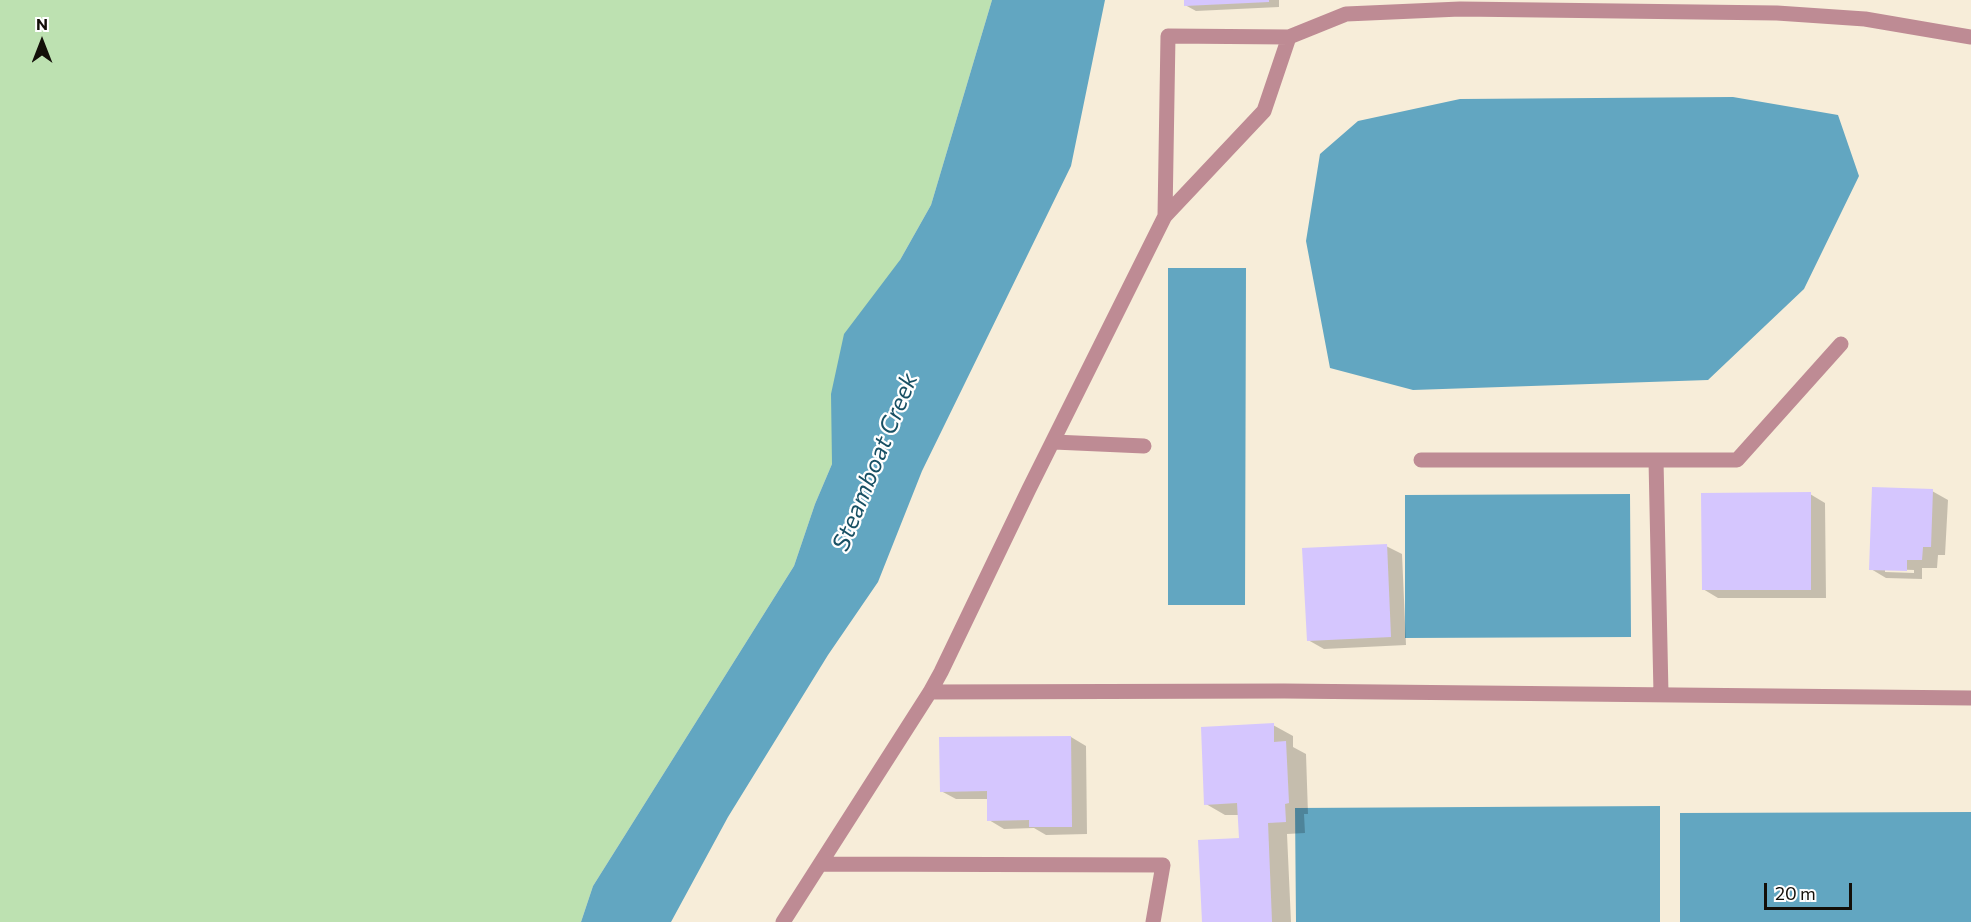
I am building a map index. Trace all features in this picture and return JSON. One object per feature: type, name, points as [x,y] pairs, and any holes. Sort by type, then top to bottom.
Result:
[{"type":"street","points":[[1165,216],[1168,36],[1289,37],[1346,15],[1460,9],[1777,12],[1865,19],[1971,37]]},
{"type":"street","points":[[783,922],[930,692],[1165,216],[1264,111],[1289,37]]},
{"type":"street","points":[[1421,460],[1737,460],[1841,344]]},
{"type":"street","points":[[1054,442],[1144,446]]},
{"type":"street","points":[[1656,460],[1661,694]]},
{"type":"street","points":[[930,692],[1661,694],[1971,698]]},
{"type":"street","points":[[820,864],[1162,866],[1154,922]]},
{"type":"green space","points":[[0,0],[992,0],[931,205],[900,260],[832,464],[815,504],[794,566],[593,886],[581,922],[0,922]]},
{"type":"water","name":"Steamboat Creek","points":[[992,0],[1105,0],[1071,166],[922,471],[878,582],[828,655],[728,817],[671,922],[581,922],[593,886],[794,566],[815,504],[832,464],[831,394],[844,334],[900,260],[931,205]]},
{"type":"water","points":[[1733,97],[1838,115],[1859,176],[1804,289],[1708,380],[1413,390],[1330,368],[1306,241],[1320,154],[1358,121],[1460,99]]},
{"type":"water","points":[[1168,268],[1246,268],[1245,605],[1168,605]]},
{"type":"water","points":[[1630,494],[1631,637],[1405,638],[1405,495]]},
{"type":"water","points":[[1660,806],[1660,922],[1296,922],[1295,808]]},
{"type":"water","points":[[1971,812],[1971,922],[1680,922],[1680,813]]},
{"type":"building","points":[[1184,0],[1269,0],[1269,2],[1184,6]]},
{"type":"building","points":[[1872,487],[1933,489],[1931,547],[1923,547],[1922,560],[1907,560],[1907,571],[1869,570]]},
{"type":"building","points":[[1811,492],[1811,590],[1702,590],[1701,493]]},
{"type":"building","points":[[1387,544],[1391,637],[1307,641],[1302,548]]},
{"type":"building","points":[[1274,723],[1274,742],[1286,741],[1289,803],[1285,804],[1286,822],[1268,823],[1272,922],[1202,922],[1198,840],[1239,838],[1237,803],[1204,805],[1201,727]]},
{"type":"building","points":[[1071,736],[1072,827],[1029,827],[1029,820],[987,821],[987,791],[940,792],[939,737]]}]
